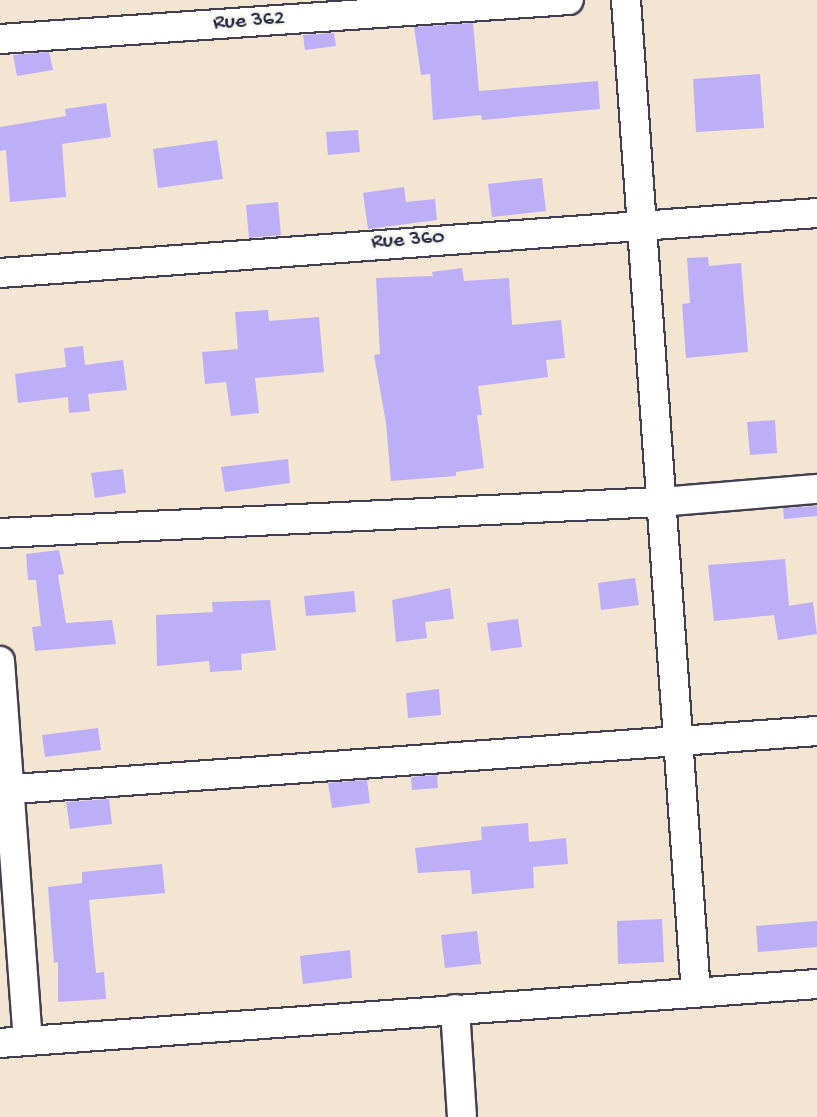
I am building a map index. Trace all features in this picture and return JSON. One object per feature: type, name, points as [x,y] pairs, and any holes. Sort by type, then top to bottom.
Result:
[{"type":"street","name":"Rue 362","points":[[0,39],[569,0]]},
{"type":"street","points":[[626,0],[696,993]]},
{"type":"street","name":"Rue 360","points":[[0,273],[642,223],[817,213]]},
{"type":"street","points":[[0,533],[661,502],[817,489]]},
{"type":"street","points":[[0,661],[5,790],[28,1040]]},
{"type":"street","points":[[5,790],[817,731]]},
{"type":"street","points":[[0,1043],[817,984]]},
{"type":"street","points":[[455,1009],[462,1117]]},
{"type":"building","points":[[473,23],[479,91],[598,81],[600,109],[482,120],[481,115],[433,120],[430,74],[421,75],[414,27]]},
{"type":"building","points":[[334,33],[336,46],[305,50],[303,35]]},
{"type":"building","points":[[49,52],[53,70],[17,76],[13,55]]},
{"type":"building","points":[[760,74],[764,128],[696,132],[693,79]]},
{"type":"building","points":[[106,103],[111,137],[62,144],[66,197],[10,202],[6,150],[0,151],[0,127],[66,116],[65,109]]},
{"type":"building","points":[[358,130],[360,152],[328,155],[326,132]]},
{"type":"building","points":[[217,140],[223,179],[158,188],[153,149]]},
{"type":"building","points":[[542,178],[546,211],[492,217],[488,184]]},
{"type":"building","points":[[404,187],[406,202],[435,199],[437,220],[368,229],[363,193]]},
{"type":"building","points":[[278,202],[281,235],[249,238],[246,205]]},
{"type":"building","points":[[708,257],[709,266],[741,263],[748,352],[686,358],[682,304],[690,303],[687,258]]},
{"type":"building","points":[[462,268],[464,281],[509,278],[512,325],[561,320],[565,358],[546,360],[548,377],[478,386],[482,415],[477,415],[484,468],[456,472],[456,476],[391,481],[386,423],[374,355],[380,354],[376,278],[433,276],[432,272]]},
{"type":"building","points":[[268,310],[269,321],[319,317],[324,372],[255,378],[259,413],[231,416],[226,382],[205,384],[202,352],[238,349],[235,312]]},
{"type":"building","points":[[83,346],[85,365],[123,360],[127,390],[88,394],[90,411],[69,413],[68,397],[18,403],[15,374],[66,367],[64,348]]},
{"type":"building","points":[[775,420],[777,453],[750,455],[747,422]]},
{"type":"building","points":[[288,459],[290,483],[225,492],[221,467]]},
{"type":"building","points":[[123,469],[126,493],[95,498],[91,473]]},
{"type":"building","points":[[817,506],[817,516],[784,519],[783,508]]},
{"type":"building","points":[[59,550],[64,574],[58,575],[66,623],[112,620],[116,644],[35,651],[32,627],[41,626],[36,580],[28,580],[26,554]]},
{"type":"building","points":[[785,559],[789,606],[813,602],[817,634],[778,640],[774,615],[714,621],[708,565]]},
{"type":"building","points":[[635,578],[639,605],[601,610],[598,583]]},
{"type":"building","points":[[450,588],[454,619],[425,622],[427,638],[396,642],[392,600]]},
{"type":"building","points":[[354,591],[356,612],[306,616],[304,596]]},
{"type":"building","points":[[270,600],[276,650],[241,654],[242,670],[210,672],[209,661],[157,666],[156,615],[213,612],[212,602]]},
{"type":"building","points":[[518,619],[522,647],[491,651],[487,623]]},
{"type":"building","points":[[439,689],[441,715],[408,718],[406,693]]},
{"type":"building","points":[[98,728],[101,750],[45,757],[42,735]]},
{"type":"building","points":[[437,775],[438,788],[412,790],[411,777]]},
{"type":"building","points":[[367,780],[370,803],[332,808],[328,783]]},
{"type":"building","points":[[109,799],[112,824],[70,829],[66,802]]},
{"type":"building","points":[[528,823],[529,842],[566,838],[568,864],[533,867],[534,888],[472,894],[470,870],[418,873],[415,848],[482,840],[481,827]]},
{"type":"building","points":[[162,864],[165,893],[89,900],[96,973],[104,972],[106,999],[58,1002],[58,962],[54,963],[48,887],[82,883],[82,872]]},
{"type":"building","points":[[662,919],[664,962],[618,964],[617,921]]},
{"type":"building","points":[[817,921],[817,947],[758,952],[756,926]]},
{"type":"building","points":[[477,931],[481,964],[445,968],[441,935]]},
{"type":"building","points":[[350,950],[352,978],[303,984],[300,956]]}]
